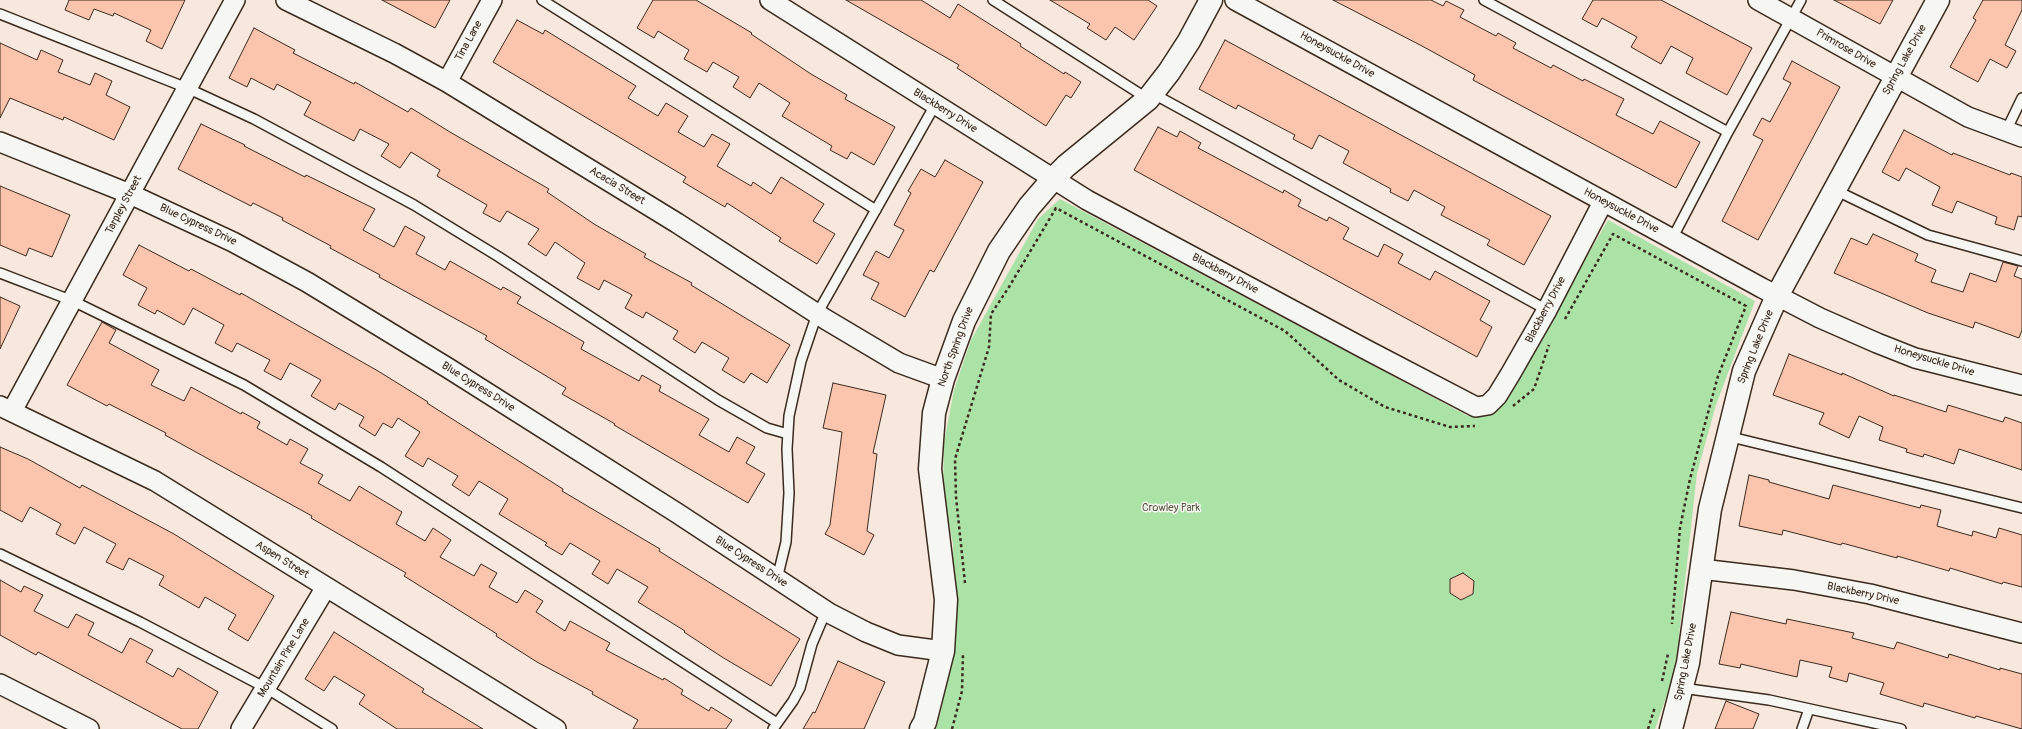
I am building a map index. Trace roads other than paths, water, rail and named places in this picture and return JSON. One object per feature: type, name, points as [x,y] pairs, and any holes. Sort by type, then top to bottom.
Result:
[{"type":"street","name":"Tarpley Street","points":[[6,408],[73,301],[235,0]]},
{"type":"street","name":"Acacia Street","points":[[286,0],[394,53],[447,82],[677,223],[817,314],[899,363],[943,379]]},
{"type":"street","name":"Tina Lane","points":[[447,82],[492,0]]},
{"type":"street","name":"Blackberry Drive","points":[[770,0],[1087,200],[1351,342],[1476,407],[1488,405],[1497,396],[1547,310],[1603,202]]},
{"type":"street","name":"North Spring Drive","points":[[921,729],[953,651],[930,469],[934,413],[943,379],[964,321],[999,251],[1029,207],[1053,179],[1083,151],[1150,96],[1189,41],[1211,0]]},
{"type":"street","name":"Honeysuckle Drive","points":[[1235,0],[1777,296],[1870,340],[1915,358],[2022,385]]},
{"type":"street","name":"Primrose Drive","points":[[1758,0],[1968,117],[2014,134]]},
{"type":"street","name":"Spring Lake Drive","points":[[1671,729],[1688,663],[1710,510],[1744,371],[1777,296],[1938,0]]},
{"type":"street","name":"Blue Cypress Drive","points":[[0,142],[130,194],[233,242],[307,282],[468,380],[670,508],[826,611],[866,632],[898,645],[953,651]]},
{"type":"street","name":"Aspen Street","points":[[6,408],[155,481],[556,729]]},
{"type":"street","name":"Blackberry Drive","points":[[1701,569],[1794,580],[1870,594],[2022,633]]},
{"type":"street","name":"Mountain Pine Lane","points":[[241,729],[326,587]]},
{"type":"street","points":[[0,684],[89,729]]},
{"type":"lane","points":[[542,0],[876,210]]},
{"type":"lane","points":[[994,0],[1150,96],[1547,310]]},
{"type":"lane","points":[[1484,0],[1728,132]]},
{"type":"lane","points":[[1672,239],[1728,132],[1801,0]]},
{"type":"lane","points":[[0,14],[187,88],[254,119],[414,205],[499,257],[718,400],[767,428],[788,434]]},
{"type":"lane","points":[[2014,134],[2022,98]]},
{"type":"lane","points":[[777,579],[786,542],[789,493],[787,449],[789,416],[801,361],[817,314],[935,105]]},
{"type":"lane","points":[[1835,190],[1928,236],[2022,261]]},
{"type":"lane","points":[[0,273],[73,301],[244,385],[381,467],[775,726],[793,701],[800,688],[812,644],[826,611]]},
{"type":"lane","points":[[1727,436],[2022,508]]},
{"type":"lane","points":[[0,554],[140,622],[266,688],[332,729]]},
{"type":"lane","points":[[1682,688],[1732,694],[1901,729]]},
{"type":"lane","points":[[1802,729],[1809,709]]},
{"type":"park label","name":"Crowley Park","points":[[1171,508]]}]
